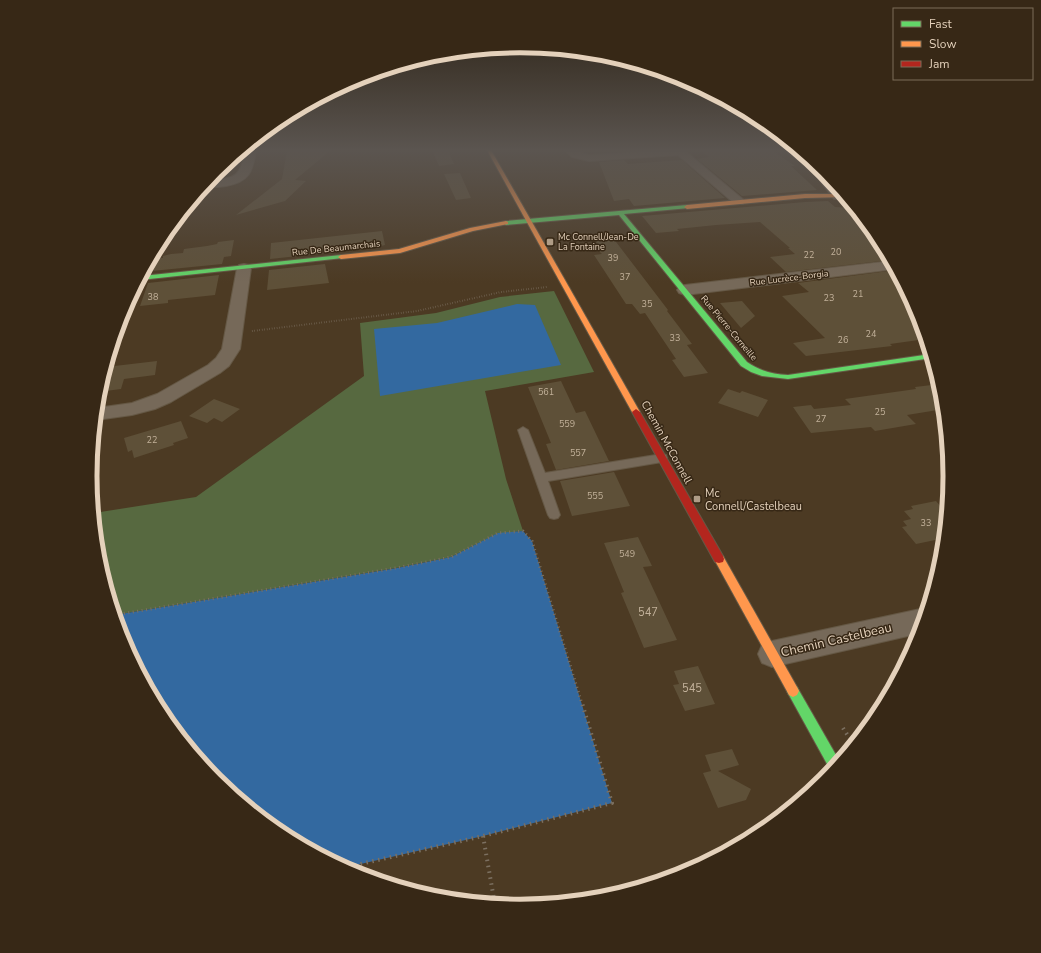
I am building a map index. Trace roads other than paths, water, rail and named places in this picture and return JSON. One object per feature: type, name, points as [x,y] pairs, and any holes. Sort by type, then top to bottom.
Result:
[{"type":"street","name":"Chemin McConnell","points":[[514,194],[833,762]]},
{"type":"street","points":[[731,194],[739,201]]},
{"type":"street","name":"Rue De Beaumarchais","points":[[147,277],[400,251],[412,249],[477,227],[739,201],[805,196],[838,196]]},
{"type":"street","name":"Rue Pierre-Corneille","points":[[620,213],[685,290],[744,364],[751,370],[774,378],[788,377],[927,357]]},
{"type":"street","name":"Rue Lucrèce-Borgia","points":[[685,290],[888,267]]},
{"type":"street","points":[[102,413],[132,409],[164,398],[214,369],[228,355],[244,268]]},
{"type":"street","name":"Chemin Castelbeau","points":[[772,654],[919,621]]},
{"type":"lane","points":[[523,430],[554,515]]},
{"type":"lane","points":[[541,478],[662,458]]},
{"type":"water","points":[[517,304],[535,305],[561,365],[380,396],[374,329],[437,323]]},
{"type":"water","points":[[523,531],[532,541],[612,803],[483,836],[353,866],[285,829],[241,795],[202,756],[168,712],[154,688],[129,639],[119,614],[397,568],[451,557],[498,533]]},
{"type":"place","name":"Mc Connell/Jean-De La Fontaine","points":[[550,242]]},
{"type":"place","name":"Mc Connell/Castelbeau","points":[[697,499]]}]
